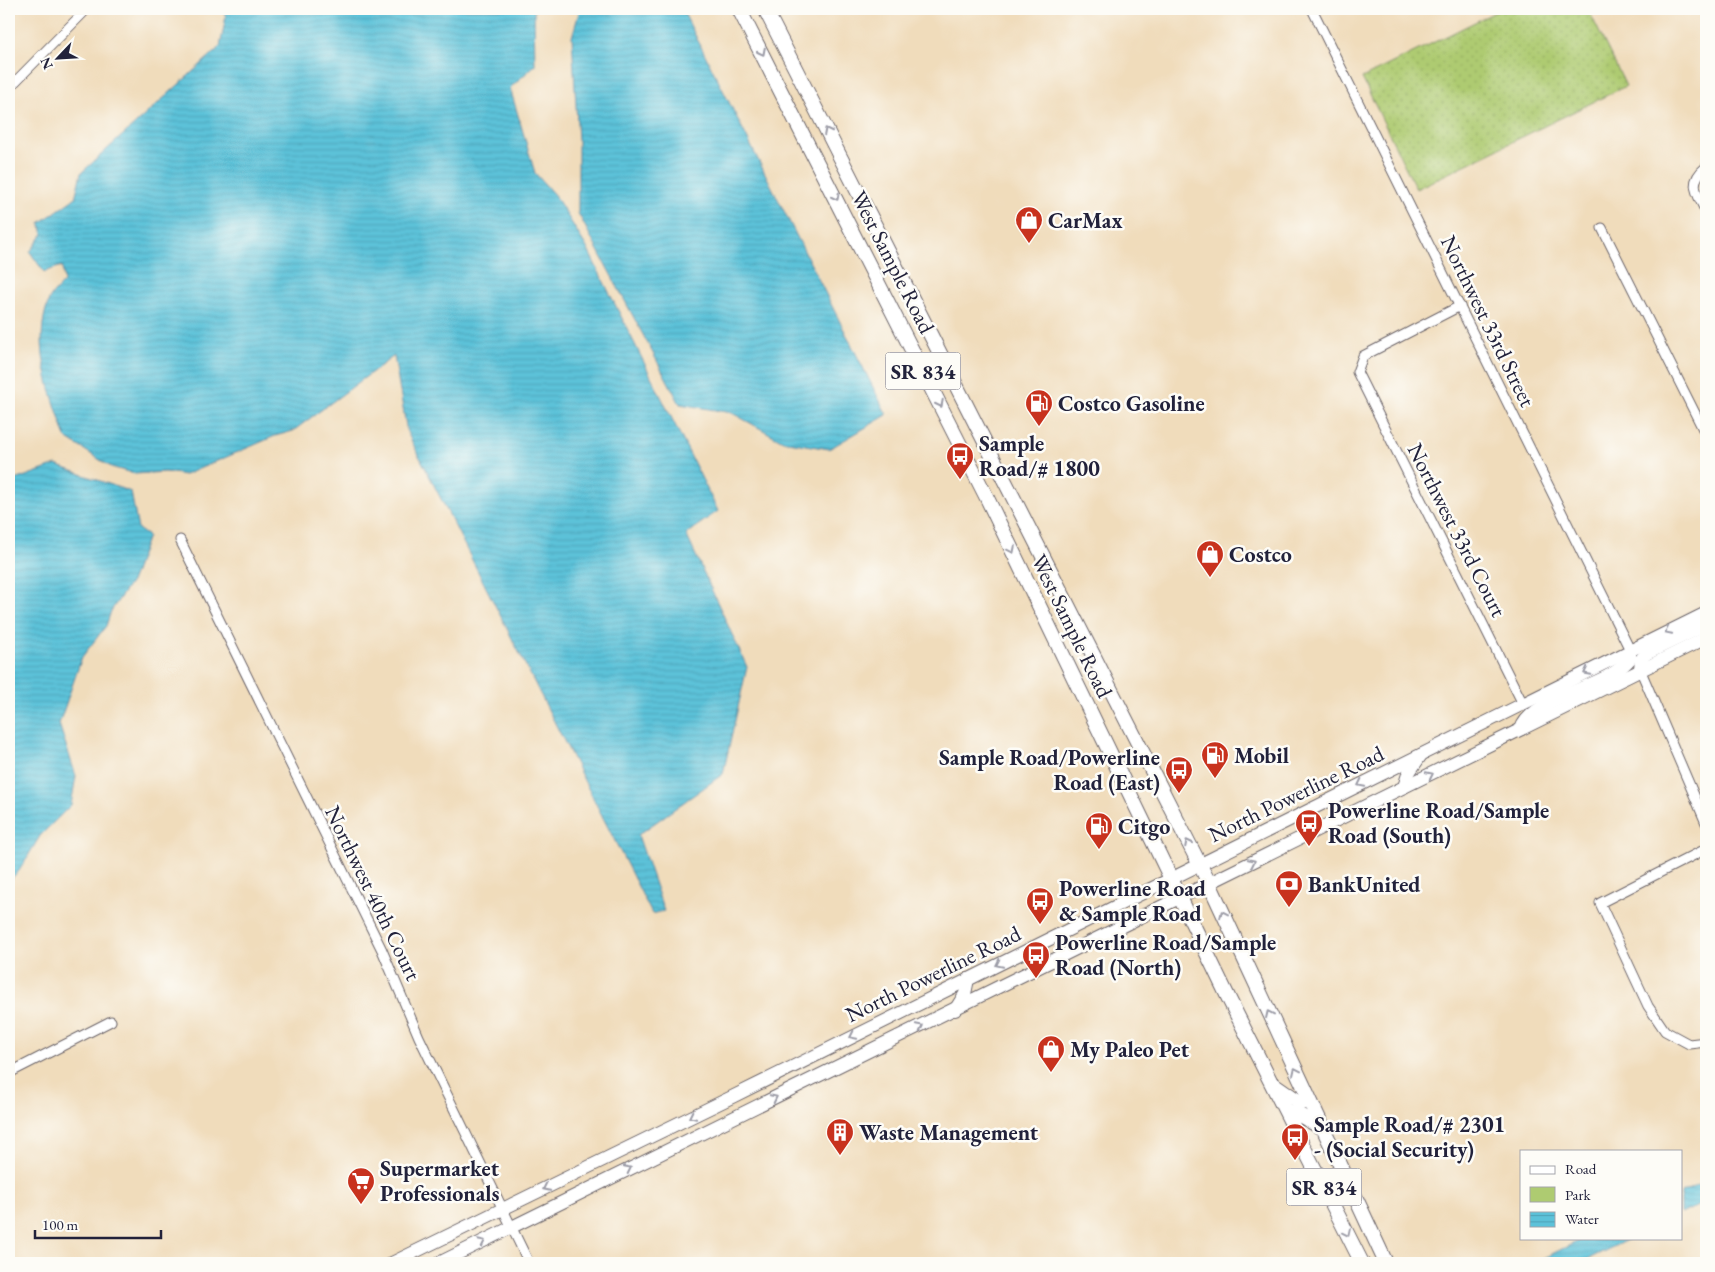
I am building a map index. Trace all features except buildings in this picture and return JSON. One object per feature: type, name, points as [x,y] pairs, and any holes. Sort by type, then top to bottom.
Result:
[{"type":"main road","name":"West Sample Road","points":[[739,9],[986,496],[1230,1001],[1273,1083],[1362,1263]]},
{"type":"main road","name":"West Sample Road","points":[[765,9],[1209,883],[1386,1263]]},
{"type":"main road","name":"North Powerline Road","points":[[392,1263],[768,1079],[1706,613]]},
{"type":"main road","points":[[1640,670],[1641,659],[1646,654],[1706,625]]},
{"type":"main road","name":"North Powerline Road","points":[[439,1263],[1706,638]]},
{"type":"main road","points":[[1520,730],[1523,721],[1539,709],[1617,671],[1630,659],[1630,650]]},
{"type":"main road","points":[[1404,787],[1408,774],[1420,754]]},
{"type":"main road","points":[[955,1010],[965,994],[968,979]]},
{"type":"main road","points":[[720,1102],[739,1102],[753,1108],[757,1094],[768,1079]]},
{"type":"main road","points":[[1273,1083],[1298,1101],[1311,1103]]},
{"type":"main road","points":[[1287,1111],[1307,1118],[1323,1128]]},
{"type":"street","points":[[9,88],[87,9]]},
{"type":"street","name":"Northwest 33rd Street","points":[[1312,9],[1630,650]]},
{"type":"street","points":[[1706,167],[1696,176],[1694,186],[1706,212]]},
{"type":"street","points":[[1602,228],[1706,435]]},
{"type":"street","name":"Northwest 33rd Court","points":[[1460,306],[1363,356],[1357,372],[1523,704]]},
{"type":"street","name":"Northwest 40th Court","points":[[180,540],[382,950],[419,1037],[510,1228],[529,1263]]},
{"type":"street","points":[[1640,670],[1706,823]]},
{"type":"street","points":[[1706,849],[1600,903],[1648,1006],[1665,1031],[1689,1044],[1706,1042]]},
{"type":"street","points":[[9,1073],[111,1021]]},
{"type":"green space","points":[[1501,9],[1588,9],[1626,86],[1416,189],[1362,78]]},
{"type":"water","points":[[221,9],[534,9],[535,65],[510,88],[535,173],[556,197],[587,248],[718,511],[686,534],[747,667],[723,774],[638,835],[664,911],[652,914],[407,432],[394,356],[293,431],[275,436],[185,475],[165,472],[135,474],[111,467],[66,438],[46,370],[42,335],[49,300],[64,282],[62,266],[44,272],[30,252],[43,234],[40,223],[75,198],[81,173],[220,47],[226,16]]},
{"type":"water","points":[[580,9],[682,9],[887,415],[829,449],[783,441],[732,413],[680,404],[578,213],[578,140],[572,37]]},
{"type":"water","points":[[56,465],[131,492],[138,529],[148,536],[132,580],[111,611],[106,626],[82,657],[59,724],[76,776],[71,805],[40,836],[19,871],[9,881],[9,482]]},
{"type":"water","points":[[1706,1181],[1706,1202],[1682,1214],[1682,1193]]},
{"type":"water","points":[[1581,1240],[1627,1240],[1580,1263],[1533,1263]]},
{"type":"place","name":"CarMax","points":[[1029,244]]},
{"type":"place","name":"Costco Gasoline","points":[[1039,427]]},
{"type":"place","name":"Sample Road/# 1800","points":[[960,480]]},
{"type":"place","name":"Costco","points":[[1210,578]]},
{"type":"place","name":"Mobil","points":[[1215,779]]},
{"type":"place","name":"Sample Road/Powerline Road (East)","points":[[1179,794]]},
{"type":"place","name":"Powerline Road/Sample Road (South)","points":[[1309,847]]},
{"type":"place","name":"Citgo","points":[[1099,850]]},
{"type":"place","name":"BankUnited","points":[[1289,908]]},
{"type":"place","name":"Powerline Road & Sample Road","points":[[1040,925]]},
{"type":"place","name":"Powerline Road/Sample Road (North)","points":[[1036,979]]},
{"type":"place","name":"My Paleo Pet","points":[[1051,1073]]},
{"type":"place","name":"Waste Management","points":[[840,1156]]},
{"type":"place","name":"Sample Road/# 2301 - (Social Security)","points":[[1295,1161]]},
{"type":"place","name":"Supermarket Professionals","points":[[361,1205]]}]
